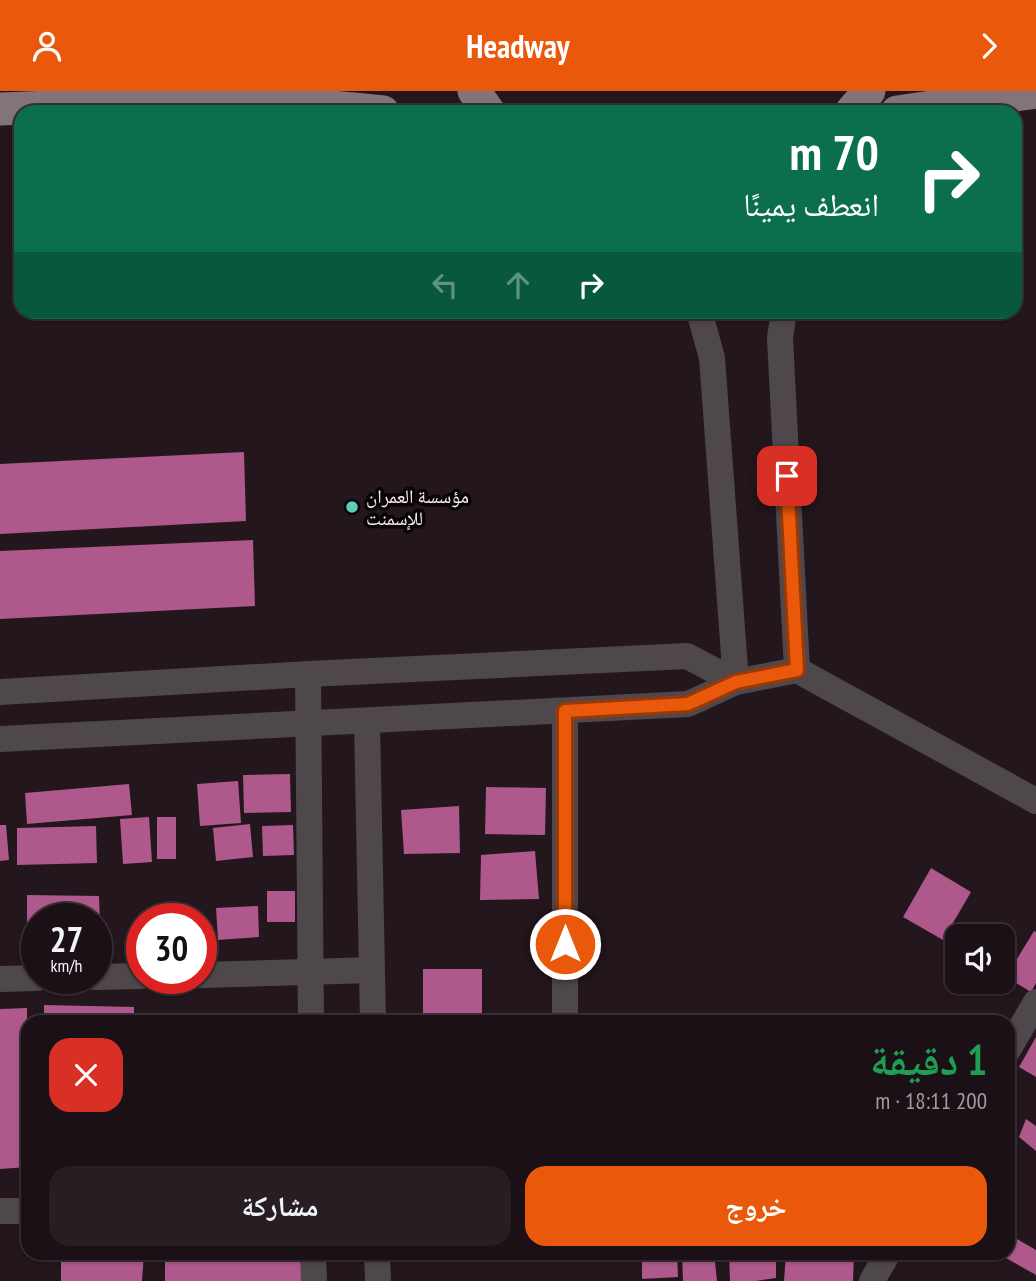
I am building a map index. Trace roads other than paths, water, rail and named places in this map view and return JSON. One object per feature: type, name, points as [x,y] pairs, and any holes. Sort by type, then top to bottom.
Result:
[{"type":"main road","points":[[857,105],[869,91]]},
{"type":"main road","points":[[946,105],[1036,92]]},
{"type":"main road","points":[[120,105],[322,105]]},
{"type":"street","points":[[701,319],[712,358],[736,682]]},
{"type":"street","points":[[783,319],[780,338],[797,670]]},
{"type":"street","points":[[0,692],[687,656],[736,682]]},
{"type":"street","points":[[0,740],[688,704],[736,682],[797,670],[1036,801]]},
{"type":"street","points":[[308,674],[311,1015]]},
{"type":"street","points":[[565,711],[565,1015]]},
{"type":"street","points":[[367,722],[373,1015]]},
{"type":"street","points":[[217,975],[372,970]]},
{"type":"street","points":[[0,979],[21,978]]},
{"type":"street","points":[[1015,1038],[1036,1002]]},
{"type":"street","points":[[0,1211],[21,1211]]},
{"type":"street","points":[[313,1260],[314,1281]]},
{"type":"street","points":[[377,1260],[378,1281]]},
{"type":"street","points":[[872,1281],[884,1260]]},
{"type":"place","name":"مؤسسة العمران للإسمنت","points":[[352,507]]}]
